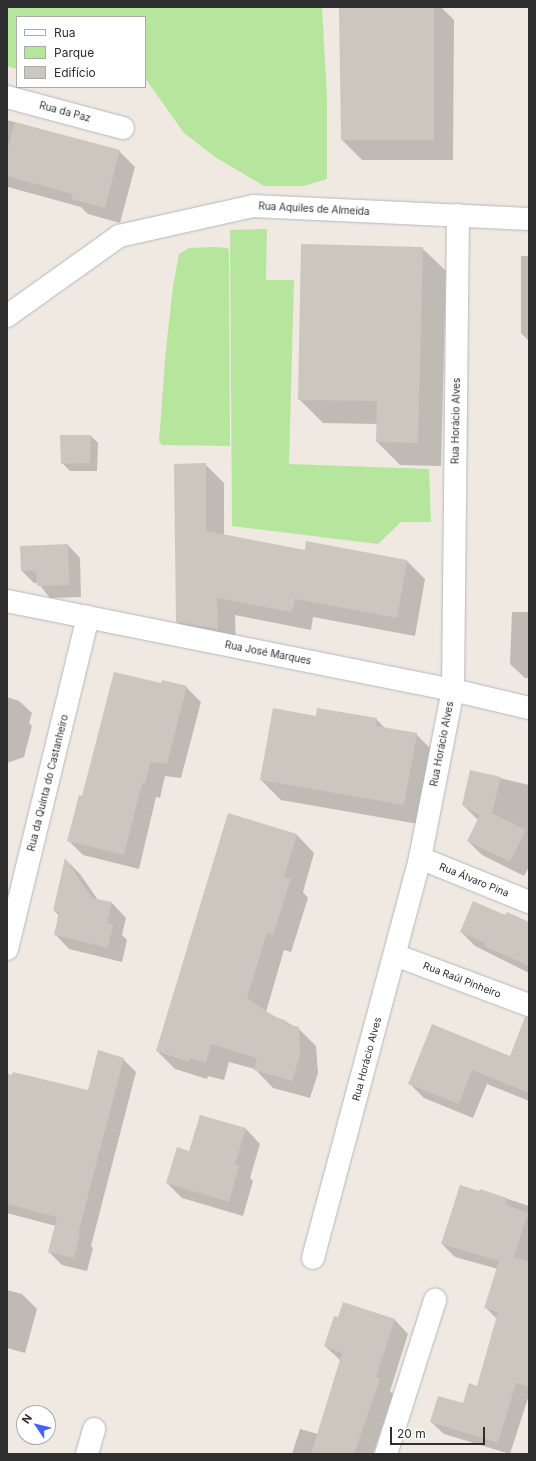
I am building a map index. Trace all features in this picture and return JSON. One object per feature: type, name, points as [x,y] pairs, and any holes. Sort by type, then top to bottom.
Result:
[{"type":"street","name":"Rua da Paz","points":[[7,97],[123,128]]},
{"type":"street","name":"Rua Aquiles de Almeida","points":[[7,316],[119,236],[253,206],[529,219]]},
{"type":"street","name":"Rua Horácio Alves","points":[[313,1258],[420,858],[453,690],[458,215]]},
{"type":"street","name":"Rua José Marques","points":[[7,601],[453,690],[529,708]]},
{"type":"street","name":"Rua da Quinta do Castanheiro","points":[[7,949],[88,617]]},
{"type":"street","name":"Rua Álvaro Pina","points":[[420,858],[529,902]]},
{"type":"street","name":"Rua Raúl Pinheiro","points":[[395,954],[529,1005]]},
{"type":"street","points":[[386,1454],[436,1300]]},
{"type":"street","points":[[87,1454],[94,1429]]},
{"type":"green space","points":[[7,7],[322,7],[327,98],[327,179],[304,186],[264,186],[215,157],[184,133],[146,79],[146,16],[16,16],[16,69],[7,66]]},
{"type":"green space","points":[[267,229],[266,280],[294,280],[289,464],[429,469],[431,522],[401,522],[378,544],[232,526],[230,230]]},
{"type":"green space","points":[[189,248],[228,248],[229,254],[230,446],[162,445],[159,441],[166,349],[173,286],[179,254]]},
{"type":"building","points":[[339,7],[434,7],[434,140],[341,140]]},
{"type":"building","points":[[15,122],[120,150],[105,208],[71,199],[72,194],[7,176],[7,151]]},
{"type":"building","points":[[301,244],[423,247],[418,443],[376,442],[377,401],[298,400]]},
{"type":"building","points":[[60,435],[91,435],[90,463],[61,464]]},
{"type":"building","points":[[206,463],[206,531],[305,550],[306,541],[407,560],[397,618],[295,599],[292,612],[217,598],[218,629],[176,622],[174,464]]},
{"type":"building","points":[[68,544],[69,585],[37,586],[36,571],[21,571],[20,546]]},
{"type":"building","points":[[114,672],[161,683],[162,680],[187,686],[167,764],[150,762],[145,784],[142,783],[124,855],[67,841],[79,795],[82,796]]},
{"type":"building","points":[[273,708],[316,716],[317,708],[377,718],[376,726],[417,733],[404,805],[260,780]]},
{"type":"building","points":[[470,770],[501,777],[492,813],[526,830],[510,862],[467,841],[480,815],[462,805]]},
{"type":"building","points":[[228,813],[297,834],[284,877],[291,879],[273,935],[267,933],[247,998],[275,1017],[287,1021],[286,1024],[299,1027],[300,1055],[292,1081],[254,1070],[257,1058],[211,1044],[206,1063],[190,1058],[189,1062],[156,1051]]},
{"type":"building","points":[[65,858],[92,898],[112,902],[107,923],[113,925],[108,948],[54,935],[59,912],[53,911]]},
{"type":"building","points":[[473,901],[505,915],[507,912],[529,922],[529,966],[484,946],[485,943],[460,932]]},
{"type":"building","points":[[525,1017],[529,1017],[529,1093],[472,1070],[459,1104],[408,1084],[432,1024],[510,1056]]},
{"type":"building","points":[[98,1050],[124,1058],[78,1234],[80,1234],[74,1258],[48,1252],[57,1217],[7,1204],[7,1073],[12,1075],[13,1072],[88,1090]]},
{"type":"building","points":[[200,1115],[246,1128],[235,1164],[239,1166],[229,1202],[166,1183],[177,1147],[189,1151]]},
{"type":"building","points":[[460,1185],[479,1191],[480,1189],[507,1198],[505,1204],[528,1213],[514,1257],[529,1261],[529,1387],[516,1383],[498,1443],[430,1422],[438,1396],[463,1403],[469,1383],[477,1386],[498,1312],[484,1308],[499,1261],[441,1244]]},
{"type":"building","points":[[343,1302],[395,1319],[376,1377],[380,1379],[354,1454],[311,1454],[342,1353],[324,1346],[334,1316],[338,1317]]}]
